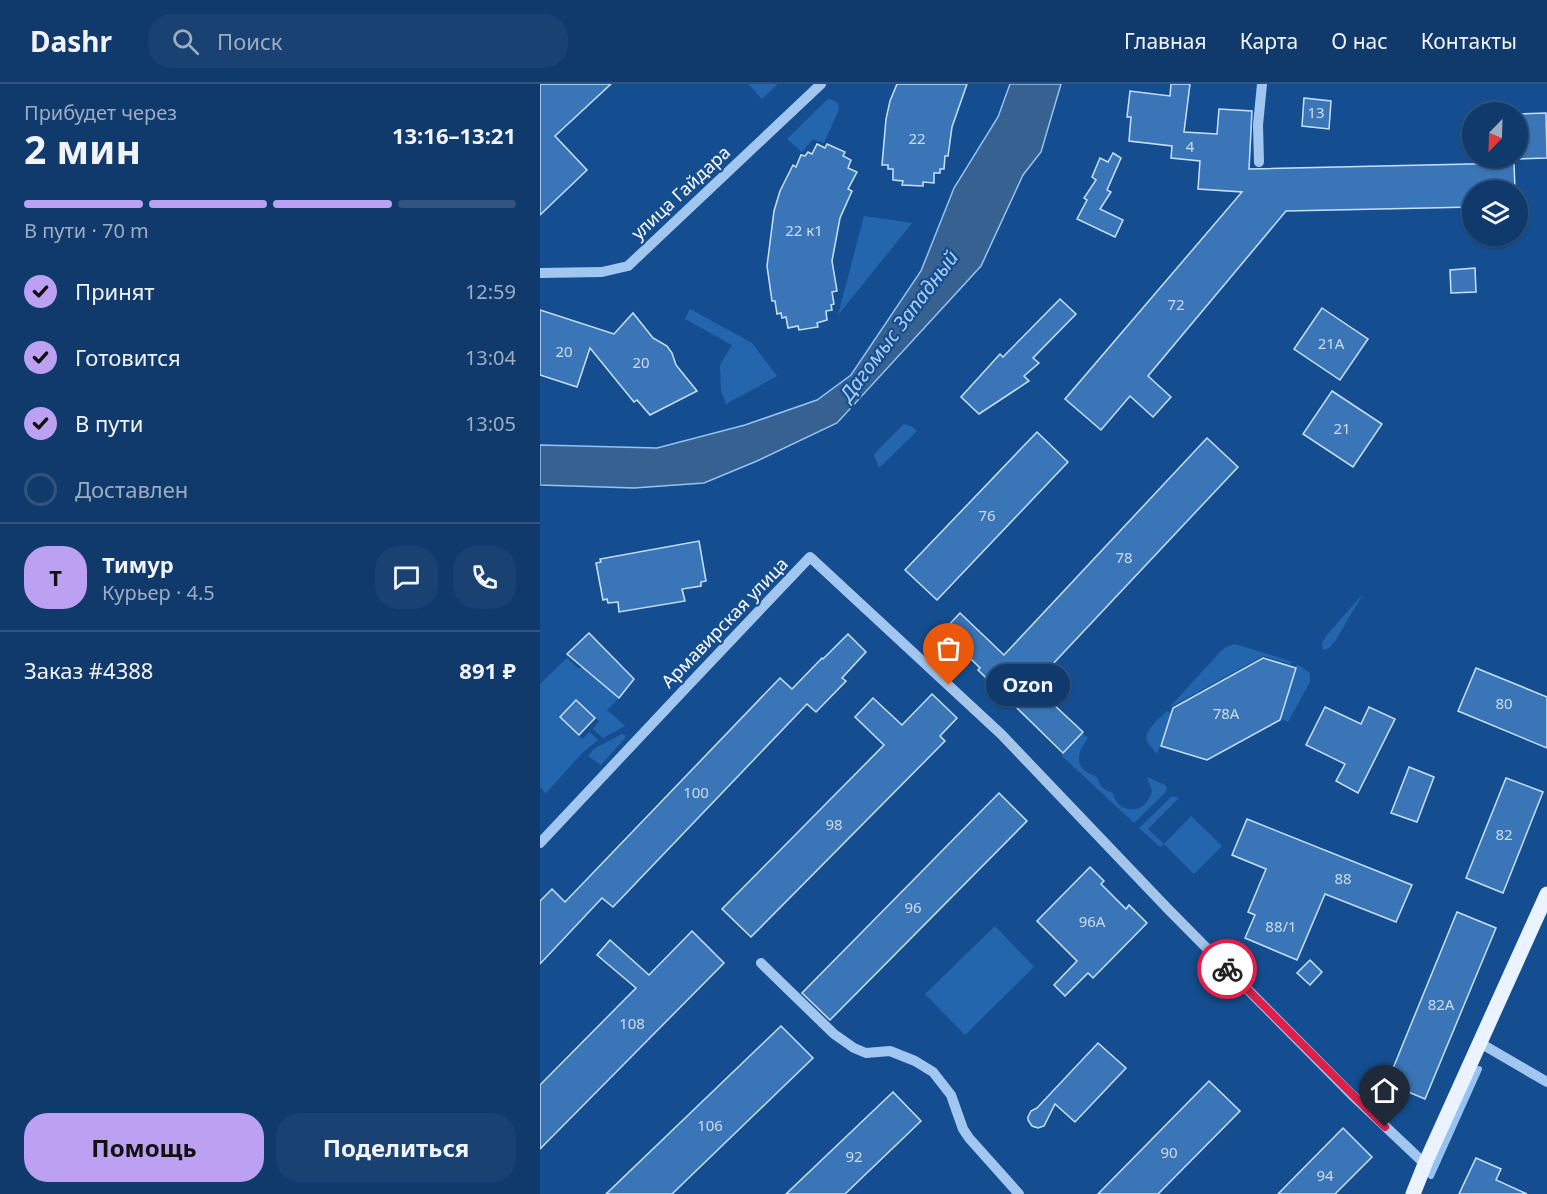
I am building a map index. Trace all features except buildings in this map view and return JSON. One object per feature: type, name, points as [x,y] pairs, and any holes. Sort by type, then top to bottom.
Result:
[{"type":"main road","points":[[1413,1194],[1547,894]]},
{"type":"street","name":"улица Гайдара","points":[[540,273],[602,272],[628,266],[820,84]]},
{"type":"street","points":[[1259,162],[1258,125],[1262,84]]},
{"type":"street","name":"Армавирская улица","points":[[540,843],[810,557],[1001,734],[1168,909],[1351,1094],[1425,1164]]},
{"type":"street","points":[[761,963],[834,1034],[854,1048],[866,1053],[890,1051],[915,1061],[933,1072],[951,1095],[963,1129],[969,1138],[1019,1194]]},
{"type":"street","points":[[1480,1043],[1547,1082]]},
{"type":"shaded area","points":[[748,84],[778,84],[762,99]]},
{"type":"shaded area","points":[[828,99],[838,103],[839,109],[824,143],[813,139],[802,152],[787,139]]},
{"type":"shaded area","points":[[864,216],[912,223],[838,315]]},
{"type":"shaded area","points":[[690,309],[752,343],[777,376],[726,404],[721,390],[720,365],[732,345],[685,319]]},
{"type":"shaded area","points":[[904,424],[917,431],[879,468],[874,454]]},
{"type":"shaded area","points":[[1363,594],[1335,641],[1329,648],[1323,650],[1322,644],[1326,636]]},
{"type":"shaded area","points":[[1235,644],[1293,662],[1290,664],[1263,656],[1169,708],[1221,651]]},
{"type":"shaded area","points":[[602,646],[619,662],[601,683],[619,698],[607,710],[625,726],[603,738],[593,729],[599,721],[576,700],[560,717],[582,739],[590,732],[598,740],[584,751],[546,793],[540,787],[540,684],[567,658],[579,669]]},
{"type":"shaded area","points":[[1297,664],[1310,673],[1310,682],[1288,722],[1281,719]]},
{"type":"shaded area","points":[[1167,711],[1172,714],[1157,754],[1148,743],[1147,737],[1153,724]]},
{"type":"shaded area","points":[[1082,733],[1088,738],[1080,751],[1081,766],[1097,777],[1101,786],[1113,793],[1114,798],[1123,808],[1136,809],[1147,802],[1152,791],[1147,777],[1167,788],[1165,793],[1134,823],[1061,755]]},
{"type":"shaded area","points":[[622,734],[625,738],[601,765],[588,756],[595,748]]},
{"type":"shaded area","points":[[1172,796],[1179,798],[1148,829],[1164,844],[1160,847],[1139,828]]},
{"type":"shaded area","points":[[1191,816],[1222,846],[1194,874],[1164,844]]},
{"type":"shaded area","points":[[995,926],[1034,967],[965,1035],[925,994]]},
{"type":"water","name":"Дагомыс Западный","points":[[1010,84],[1061,84],[1041,152],[1023,175],[981,266],[837,423],[704,483],[634,488],[540,485],[540,445],[657,448],[745,425],[817,400],[851,375],[921,271],[954,188],[998,117]]},
{"type":"waterway","points":[[1431,1176],[1479,1069]]},
{"type":"way so far","points":[[949,685],[1001,734],[1227,969]]},
{"type":"place","name":"Ozon","points":[[949,685]]},
{"type":"route","points":[[1227,969],[1385,1127]]}]
